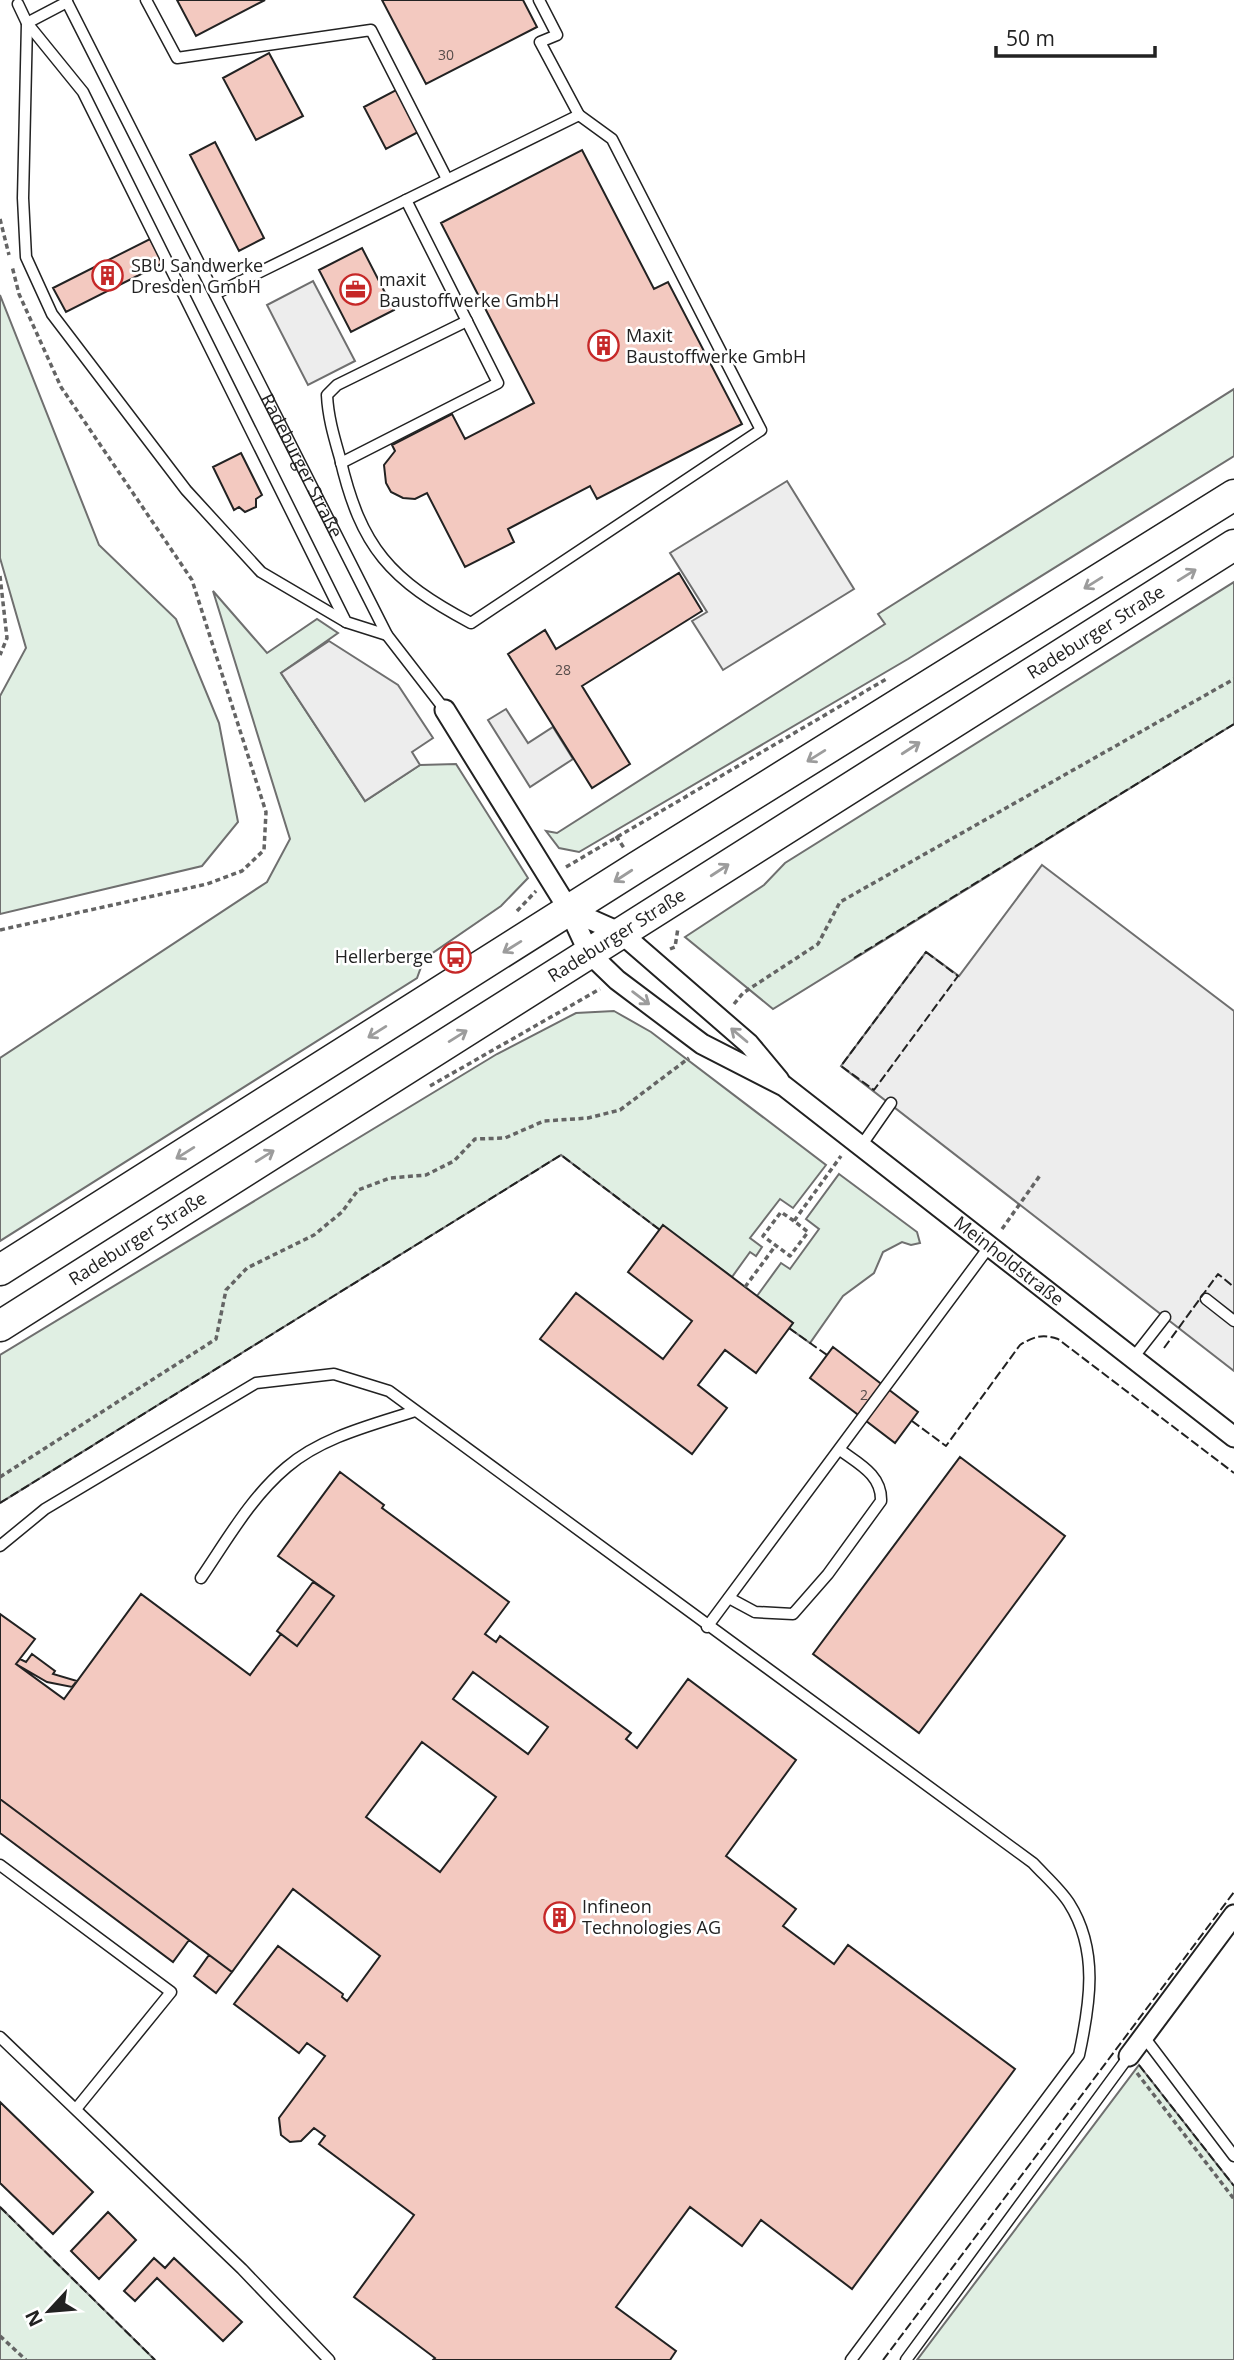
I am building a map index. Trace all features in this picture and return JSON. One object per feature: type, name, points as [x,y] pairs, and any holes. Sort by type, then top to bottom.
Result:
[{"type":"main road","points":[[0,1270],[1234,495]]},
{"type":"main road","name":"Radeburger Straße","points":[[0,1326],[1234,545]]},
{"type":"street","name":"Radeburger Straße","points":[[445,710],[569,911]]},
{"type":"street","name":"Meinholdstraße","points":[[569,911],[621,933],[750,1044],[784,1086]]},
{"type":"street","name":"Meinholdstraße","points":[[569,911],[589,953],[617,980],[702,1045],[784,1086],[1234,1437]]},
{"type":"street","points":[[1127,2060],[1234,1915]]},
{"type":"lane","points":[[146,0],[177,58],[371,30],[447,179]]},
{"type":"lane","points":[[467,321],[337,385],[327,395],[328,414],[363,533],[390,569],[431,602],[471,623],[761,430],[612,139],[579,115],[540,42],[557,34],[539,0]]},
{"type":"lane","points":[[27,23],[66,1]]},
{"type":"lane","name":"Radeburger Straße","points":[[66,1],[387,635],[445,710]]},
{"type":"lane","points":[[18,4],[27,23],[83,92],[346,621]]},
{"type":"lane","points":[[27,23],[23,198],[26,257],[52,314],[186,490],[261,572],[346,621],[387,635]]},
{"type":"lane","points":[[215,294],[579,115]]},
{"type":"lane","points":[[341,463],[498,383],[406,200]]},
{"type":"lane","points":[[857,1143],[891,1103]]},
{"type":"lane","points":[[707,1626],[989,1247]]},
{"type":"lane","points":[[1206,1299],[1234,1321]]},
{"type":"lane","points":[[1133,1358],[1165,1317]]},
{"type":"lane","points":[[0,1546],[45,1509],[256,1383],[334,1374],[389,1391],[1033,1863],[1069,1903],[1088,1944],[1090,2002],[1079,2055],[851,2360]]},
{"type":"lane","points":[[201,1578],[254,1500],[288,1466],[342,1435],[415,1411]]},
{"type":"lane","points":[[729,1598],[755,1612],[793,1614],[828,1574],[881,1501],[881,1489],[875,1476],[840,1450]]},
{"type":"lane","points":[[0,1865],[172,1992],[76,2109]]},
{"type":"lane","points":[[0,2037],[242,2269],[329,2360]]},
{"type":"lane","points":[[1144,2037],[1234,2156]]},
{"type":"lane","points":[[906,2360],[1127,2060]]},
{"type":"path","points":[[0,219],[19,294],[61,387],[192,580],[266,812],[264,850],[242,871],[207,884],[0,930]]},
{"type":"path","points":[[0,576],[7,638],[0,655]]},
{"type":"path","points":[[727,1013],[743,993],[818,944],[840,902],[1234,679]]},
{"type":"path","points":[[0,1477],[216,1339],[226,1290],[247,1268],[314,1235],[342,1212],[358,1190],[390,1178],[426,1175],[454,1161],[475,1139],[505,1138],[544,1121],[588,1118],[620,1110],[696,1053]]},
{"type":"path","points":[[793,1221],[857,1143]]},
{"type":"path","points":[[989,1247],[1041,1174]]},
{"type":"path","points":[[781,1212],[793,1221],[808,1232],[790,1256],[763,1236],[781,1212]]},
{"type":"path","points":[[745,1287],[776,1245]]},
{"type":"path","points":[[1127,2060],[1234,2199]]},
{"type":"path","points":[[0,2336],[26,2360]]},
{"type":"green space","points":[[0,295],[99,545],[176,619],[219,723],[238,822],[202,866],[0,914],[0,696],[26,648],[0,558]]},
{"type":"green space","points":[[1234,389],[1234,456],[908,659],[579,852],[559,848],[546,831],[557,833],[885,624],[878,614]]},
{"type":"green space","points":[[1234,582],[1234,724],[773,1009],[685,937],[764,885],[785,863]]},
{"type":"green space","points":[[213,591],[267,653],[317,619],[338,633],[281,673],[365,801],[420,765],[456,764],[528,878],[501,906],[424,959],[417,978],[0,1241],[0,1058],[267,882],[290,839]]},
{"type":"green space","points":[[614,1011],[651,1032],[826,1165],[793,1208],[780,1199],[750,1238],[762,1247],[756,1256],[750,1252],[732,1277],[663,1226],[660,1230],[561,1155],[0,1503],[0,1355],[497,1054],[576,1013]]},
{"type":"green space","points":[[839,1174],[917,1232],[920,1243],[911,1245],[902,1242],[883,1252],[874,1273],[843,1296],[810,1343],[789,1328],[793,1323],[757,1296],[781,1263],[790,1269],[819,1229],[806,1219]]},
{"type":"green space","points":[[1139,2065],[1234,2186],[1234,2360],[917,2360]]},
{"type":"green space","points":[[0,2207],[155,2360],[0,2360]]},
{"type":"shaded area","points":[[313,281],[355,361],[308,385],[267,305]]},
{"type":"shaded area","points":[[787,481],[854,589],[723,670],[692,621],[707,612],[670,553]]},
{"type":"shaded area","points":[[329,641],[398,685],[433,738],[412,752],[420,765],[365,801],[281,673]]},
{"type":"shaded area","points":[[506,709],[528,743],[553,727],[573,759],[530,787],[488,720]]},
{"type":"shaded area","points":[[1042,865],[1234,1011],[1234,1371],[841,1066],[926,952],[959,976]]},
{"type":"building","points":[[177,0],[265,0],[196,36]]},
{"type":"building","points":[[382,0],[523,0],[537,27],[426,84]]},
{"type":"building","points":[[269,53],[303,116],[256,140],[223,78]]},
{"type":"building","points":[[398,89],[420,131],[386,149],[364,107]]},
{"type":"building","points":[[215,142],[264,238],[239,251],[190,155]]},
{"type":"building","name":"Maxit Baustoffwerke GmbH","points":[[582,150],[654,289],[668,282],[742,424],[597,499],[590,486],[508,529],[514,542],[465,567],[427,493],[415,499],[403,498],[391,492],[386,483],[384,465],[395,451],[392,445],[452,414],[465,439],[534,403],[441,223]]},
{"type":"building","name":"SBU Sandwerke Dresden GmbH","points":[[150,239],[163,263],[66,312],[53,288]]},
{"type":"building","name":"maxit Baustoffwerke GmbH","points":[[362,248],[394,310],[351,332],[319,270]]},
{"type":"building","points":[[241,453],[262,495],[256,499],[256,507],[245,512],[239,507],[234,510],[213,467]]},
{"type":"building","points":[[679,573],[702,611],[582,686],[630,764],[592,788],[508,654],[545,630],[556,649]]},
{"type":"building","points":[[663,1225],[793,1323],[756,1373],[725,1350],[698,1385],[727,1408],[692,1454],[540,1339],[576,1293],[663,1359],[692,1321],[628,1272]]},
{"type":"building","points":[[833,1347],[918,1412],[895,1443],[810,1378]]},
{"type":"building","points":[[960,1457],[1065,1536],[919,1733],[813,1654]]},
{"type":"building","name":"Infineon Technologies AG","points":[[340,1472],[384,1505],[382,1508],[509,1602],[485,1634],[496,1642],[500,1636],[631,1733],[626,1739],[637,1748],[688,1679],[796,1760],[726,1856],[796,1909],[783,1926],[834,1964],[848,1945],[1015,2069],[852,2289],[761,2220],[742,2246],[690,2207],[616,2307],[676,2351],[670,2360],[433,2360],[435,2358],[354,2297],[414,2215],[319,2144],[325,2136],[314,2128],[301,2141],[290,2142],[281,2135],[279,2118],[325,2056],[307,2043],[299,2053],[234,2004],[278,1946],[343,1994],[342,1997],[347,2001],[380,1956],[293,1889],[232,1972],[0,1799],[0,1614],[35,1639],[16,1664],[64,1699],[141,1594],[250,1675],[281,1634],[297,1646],[334,1596],[278,1556]],"holes":[[[473,1672],[548,1727],[528,1754],[453,1699]],[[422,1742],[496,1797],[440,1872],[366,1817]]]},
{"type":"building","points":[[313,1582],[334,1596],[297,1646],[277,1631]]},
{"type":"building","points":[[32,1654],[55,1671],[53,1674],[77,1681],[72,1687],[47,1682],[16,1664],[20,1659],[26,1662]]},
{"type":"building","points":[[0,1799],[189,1940],[173,1962],[0,1833]]},
{"type":"building","points":[[209,1955],[232,1972],[216,1993],[194,1976]]},
{"type":"building","points":[[0,2102],[93,2192],[53,2234],[0,2183]]},
{"type":"building","points":[[108,2212],[136,2240],[99,2279],[71,2251]]},
{"type":"building","points":[[154,2258],[165,2268],[174,2258],[242,2322],[223,2341],[157,2278],[135,2301],[124,2291]]},
{"type":"fence","points":[[854,958],[1234,724]]},
{"type":"fence","points":[[926,952],[958,976],[874,1090],[841,1066],[926,952]]},
{"type":"fence","points":[[0,1503],[561,1155],[660,1230]]},
{"type":"fence","points":[[1164,1348],[1218,1274],[1234,1287]]},
{"type":"fence","points":[[789,1328],[827,1355]]},
{"type":"fence","points":[[912,1421],[946,1446],[1020,1345],[1043,1336],[1058,1339],[1234,1473]]},
{"type":"fence","points":[[883,2360],[1234,1892]]},
{"type":"fence","points":[[1139,2065],[1234,2186]]},
{"type":"fence","points":[[0,2207],[155,2360]]},
{"type":"place","name":"SBU Sandwerke Dresden GmbH","points":[[108,276]]},
{"type":"place","name":"maxit Baustoffwerke GmbH","points":[[356,290]]},
{"type":"place","name":"Maxit Baustoffwerke GmbH","points":[[603,346]]},
{"type":"place","name":"Hellerberge","points":[[456,957]]},
{"type":"place","name":"Infineon Technologies AG","points":[[559,1917]]}]
